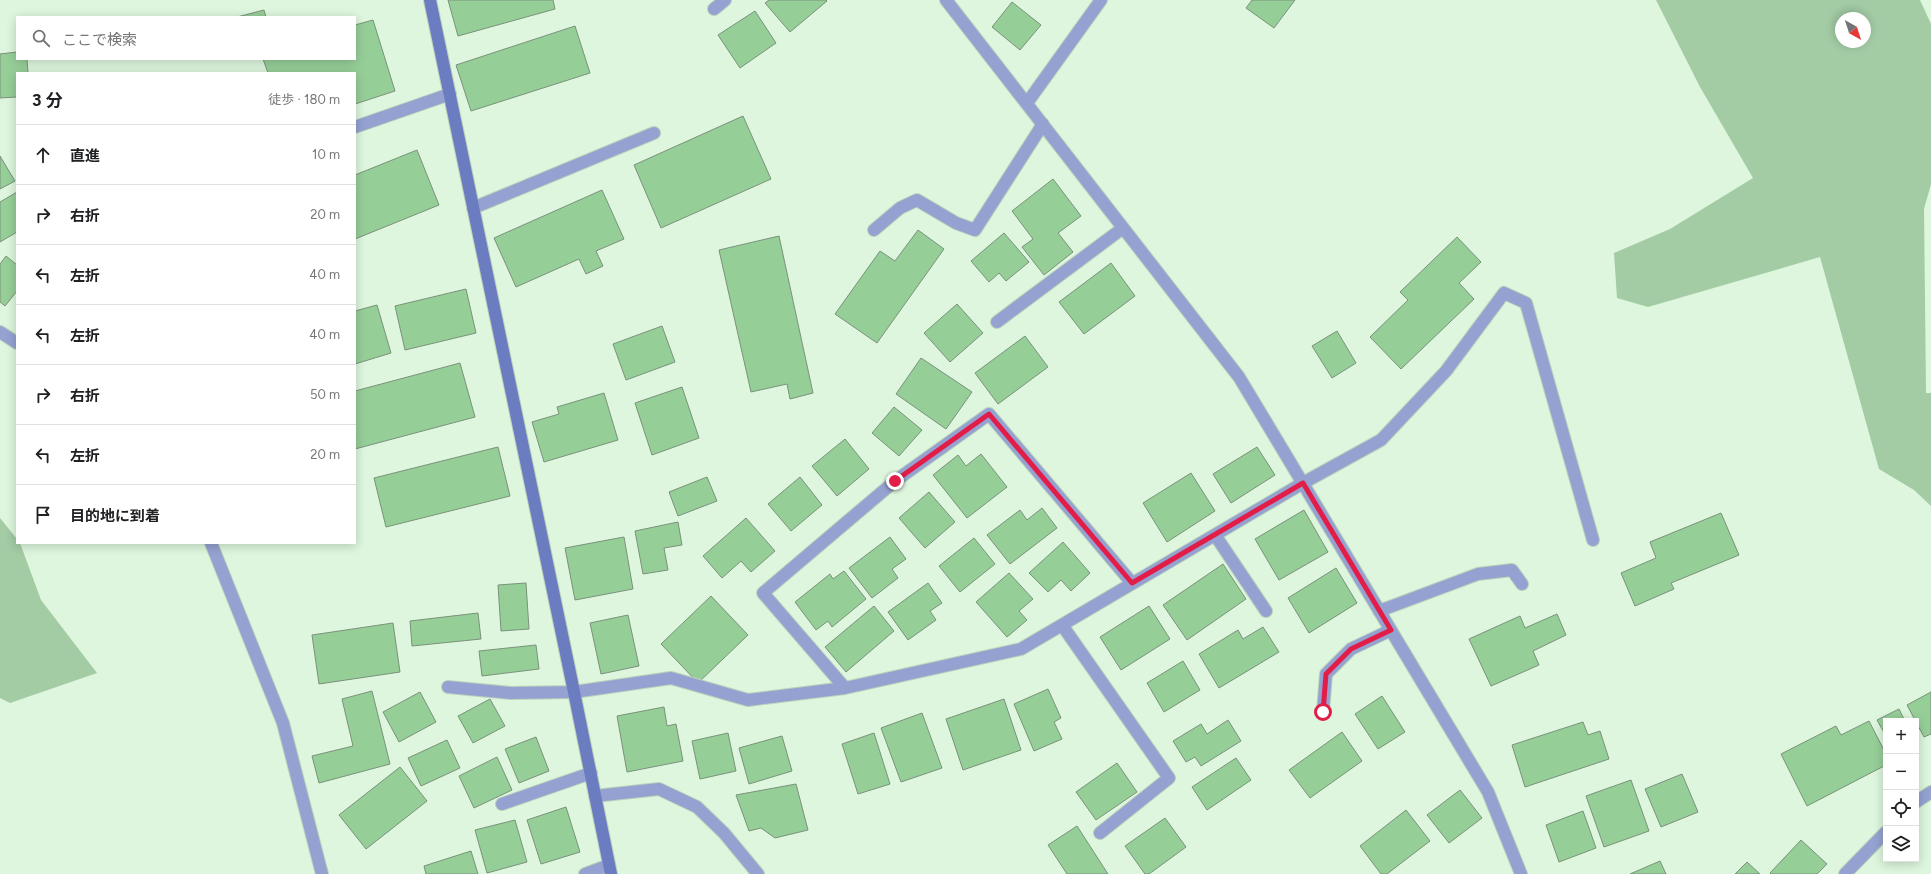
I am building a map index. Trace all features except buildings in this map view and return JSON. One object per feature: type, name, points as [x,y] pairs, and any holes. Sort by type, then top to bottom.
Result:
[{"type":"street","points":[[430,0],[610,870],[585,874]]},
{"type":"street","points":[[714,9],[725,0]]},
{"type":"street","points":[[946,0],[1239,377],[1488,792],[1521,874]]},
{"type":"street","points":[[1027,103],[1101,0]]},
{"type":"street","points":[[356,126],[450,94]]},
{"type":"street","points":[[874,230],[900,208],[917,200],[956,223],[975,230],[1043,124]]},
{"type":"street","points":[[474,208],[654,133]]},
{"type":"street","points":[[997,322],[1123,228]]},
{"type":"street","points":[[448,687],[511,693],[574,692],[671,678],[748,700],[845,688],[1021,649],[1303,483],[1381,440],[1446,371],[1504,293],[1526,303],[1593,540]]},
{"type":"street","points":[[0,332],[16,342]]},
{"type":"street","points":[[845,688],[763,593],[895,481],[989,414],[1132,583]]},
{"type":"street","points":[[1215,535],[1266,611]]},
{"type":"street","points":[[211,544],[283,723],[322,874]]},
{"type":"street","points":[[1379,611],[1478,574],[1512,570],[1522,584]]},
{"type":"street","points":[[1062,625],[1169,778],[1100,833]]},
{"type":"street","points":[[1323,712],[1326,674],[1351,649],[1391,630]]},
{"type":"street","points":[[502,804],[591,773]]},
{"type":"street","points":[[595,796],[659,789],[697,807],[724,833],[758,874]]},
{"type":"street","points":[[1919,800],[1931,792]]},
{"type":"street","points":[[1845,874],[1883,835]]},
{"type":"green space","points":[[1656,0],[1920,0],[1931,24],[1931,184],[1924,209],[1926,393],[1931,393],[1931,506],[1914,490],[1879,469],[1820,257],[1648,307],[1617,298],[1614,253],[1670,229],[1753,178],[1700,87]]},
{"type":"green space","points":[[0,518],[16,538],[16,544],[20,544],[41,600],[97,673],[10,703],[0,698]]},
{"type":"route","points":[[895,481],[989,414],[1132,583],[1303,483],[1391,630],[1351,649],[1326,674],[1323,712]]}]
